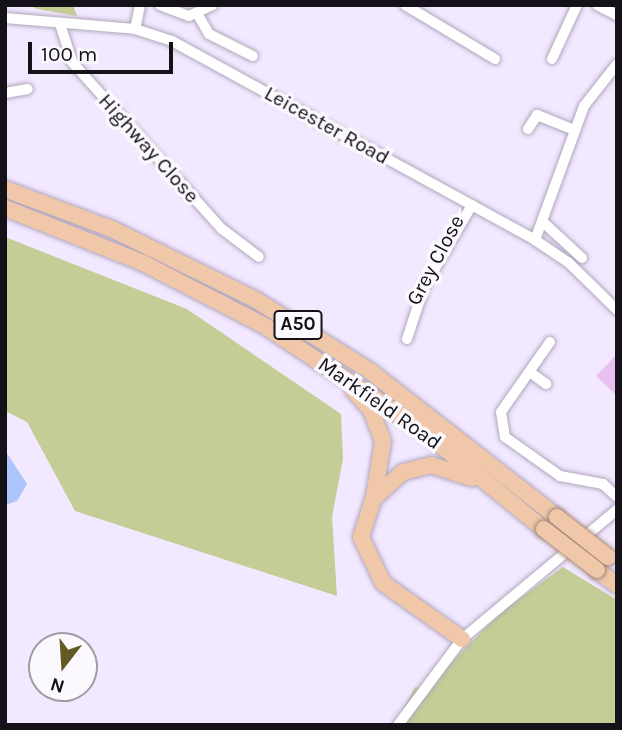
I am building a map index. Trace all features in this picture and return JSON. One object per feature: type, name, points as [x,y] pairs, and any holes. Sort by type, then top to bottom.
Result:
[{"type":"highway","name":"Markfield Road","points":[[5,189],[142,242],[256,300],[381,379],[612,561]]},
{"type":"highway","name":"Markfield Road","points":[[5,208],[143,263],[326,364],[494,488],[617,585]]},
{"type":"highway","points":[[326,364],[372,410],[379,427],[384,457],[361,537],[375,573],[462,639]]},
{"type":"highway","points":[[373,499],[403,472],[431,465],[494,488]]},
{"type":"street","points":[[135,29],[140,5]]},
{"type":"street","points":[[160,5],[200,20],[253,56]]},
{"type":"street","points":[[200,20],[213,5]]},
{"type":"street","points":[[405,5],[495,59]]},
{"type":"street","points":[[552,59],[577,5]]},
{"type":"street","points":[[597,5],[617,15]]},
{"type":"street","name":"Leicester Road","points":[[5,18],[135,29],[172,40],[535,240],[568,262],[617,310]]},
{"type":"street","name":"Highway Close","points":[[60,24],[72,62],[222,229],[259,257]]},
{"type":"street","points":[[535,240],[574,130],[612,80],[617,64]]},
{"type":"street","points":[[5,93],[28,89]]},
{"type":"street","points":[[528,129],[537,115],[574,130]]},
{"type":"street","points":[[407,339],[424,287],[469,204]]},
{"type":"street","name":"Grey Close","points":[[406,319],[469,204]]},
{"type":"street","points":[[543,222],[582,258]]},
{"type":"street","points":[[550,342],[544,356],[501,412],[505,437],[560,476],[603,484],[617,497]]},
{"type":"street","points":[[531,373],[546,384]]},
{"type":"street","points":[[398,725],[462,639],[617,510]]},
{"type":"green space","points":[[30,5],[73,5],[77,16],[37,9]]},
{"type":"green space","points":[[5,237],[187,309],[341,414],[343,459],[332,517],[337,596],[75,511],[27,422],[5,411]]},
{"type":"green space","points":[[563,567],[617,600],[617,725],[403,725],[401,713],[415,687],[425,689],[500,613]]},
{"type":"water","points":[[5,450],[27,484],[17,501],[5,505]]},
{"type":"building","points":[[617,354],[617,396],[596,376]]}]
